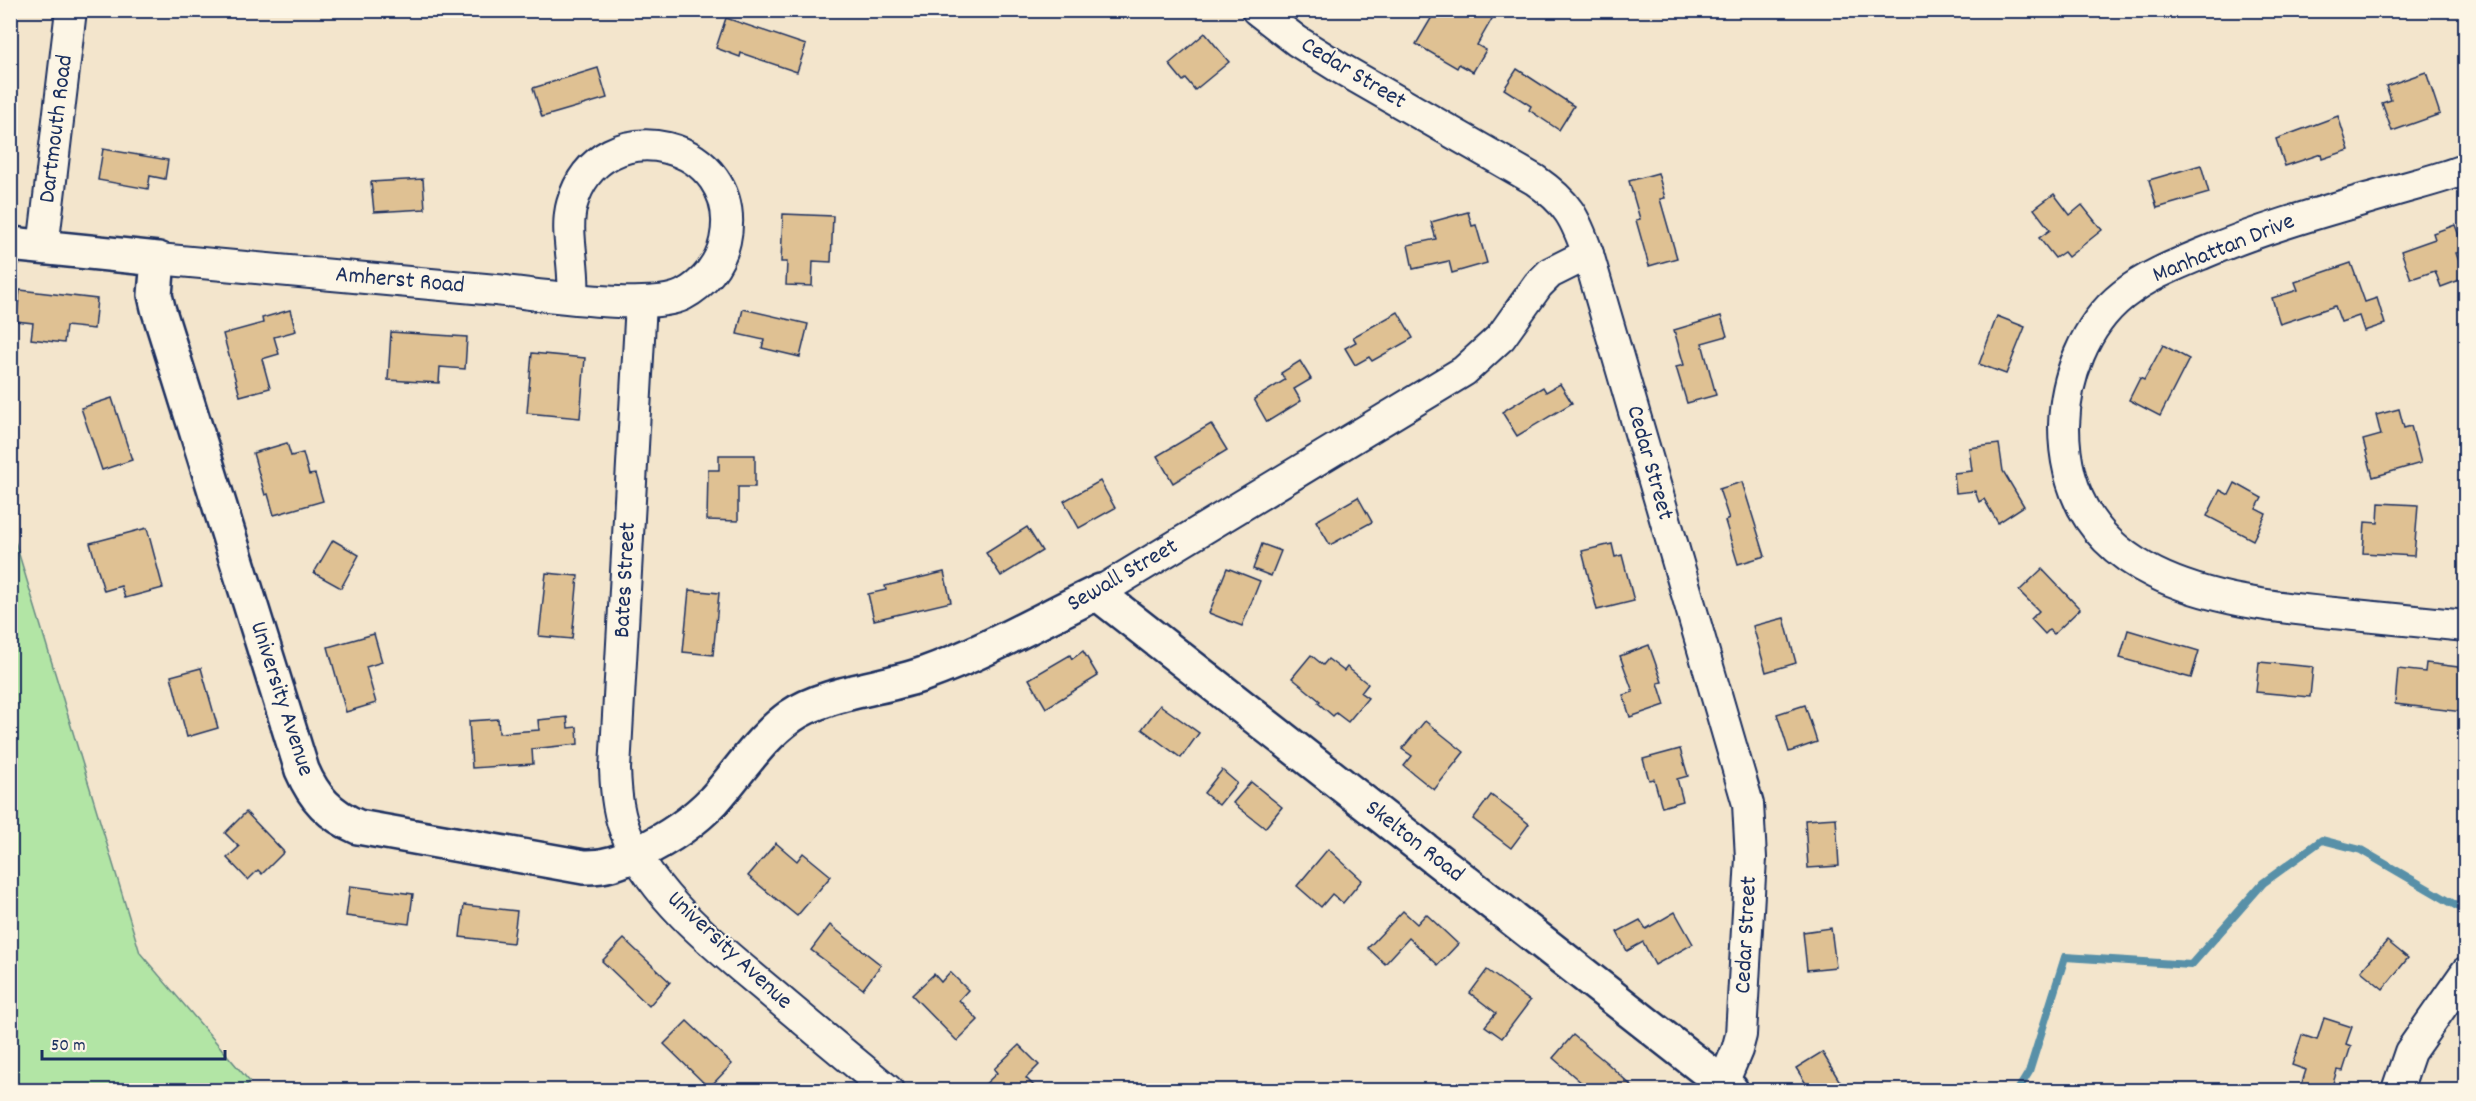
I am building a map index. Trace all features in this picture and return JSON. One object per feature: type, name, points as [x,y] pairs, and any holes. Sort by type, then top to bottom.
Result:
[{"type":"street","name":"Dartmouth Road","points":[[43,248],[71,10]]},
{"type":"street","name":"Cedar Street","points":[[1257,10],[1297,41],[1340,68],[1549,189],[1568,207],[1588,254],[1748,804],[1751,858],[1742,1027],[1727,1087]]},
{"type":"street","points":[[573,297],[575,279],[570,218],[572,205],[582,181],[600,161],[624,148],[663,146],[688,155],[708,172],[722,195],[726,208],[726,235],[718,260],[697,286],[668,301],[641,303]]},
{"type":"street","name":"Manhattan Drive","points":[[2466,169],[2254,232],[2151,276],[2122,296],[2093,330],[2077,359],[2070,378],[2064,413],[2066,452],[2070,473],[2086,511],[2111,542],[2146,570],[2193,590],[2256,604],[2466,626]]},
{"type":"street","points":[[10,244],[158,259]]},
{"type":"street","name":"Sewall Street","points":[[636,854],[660,842],[692,820],[712,801],[770,735],[796,713],[844,696],[909,680],[957,662],[1099,592],[1464,371],[1501,337],[1538,285],[1550,273],[1588,254]]},
{"type":"street","name":"Amherst Road","points":[[158,259],[641,303]]},
{"type":"street","name":"University Avenue","points":[[158,259],[155,295],[158,308],[302,770],[314,795],[345,822],[372,831],[584,867],[604,866],[636,854],[663,892],[697,929],[888,1090]]},
{"type":"street","name":"Bates Street","points":[[636,854],[620,814],[615,769],[641,303]]},
{"type":"street","name":"Skelton Road","points":[[1099,592],[1727,1087]]},
{"type":"street","points":[[2397,1090],[2410,1052],[2466,972]]},
{"type":"green space","points":[[11,528],[140,953],[250,1082],[240,1090],[11,1090]]},
{"type":"building","points":[[1436,10],[1497,10],[1477,45],[1486,50],[1473,72],[1459,64],[1457,68],[1416,44]]},
{"type":"building","points":[[726,18],[806,45],[797,72],[741,53],[740,57],[716,48]]},
{"type":"building","points":[[1205,33],[1229,62],[1195,90],[1186,79],[1183,81],[1169,64]]},
{"type":"building","points":[[598,68],[607,98],[542,117],[533,88]]},
{"type":"building","points":[[1517,69],[1574,106],[1559,130],[1529,110],[1531,106],[1504,89]]},
{"type":"building","points":[[2426,72],[2440,114],[2392,131],[2382,103],[2391,100],[2386,86]]},
{"type":"building","points":[[2338,116],[2349,150],[2322,159],[2321,154],[2285,166],[2276,139]]},
{"type":"building","points":[[103,149],[168,160],[165,179],[150,176],[148,189],[98,180]]},
{"type":"building","points":[[2201,165],[2209,193],[2157,208],[2149,180]]},
{"type":"building","points":[[1658,173],[1665,198],[1660,199],[1677,258],[1649,266],[1636,220],[1640,219],[1629,181]]},
{"type":"building","points":[[423,179],[425,209],[374,212],[371,182]]},
{"type":"building","points":[[2054,194],[2070,215],[2082,205],[2102,230],[2068,257],[2064,252],[2055,258],[2039,238],[2050,230],[2034,209]]},
{"type":"building","points":[[1468,212],[1472,226],[1476,225],[1487,263],[1452,273],[1449,261],[1413,269],[1408,245],[1436,239],[1431,222]]},
{"type":"building","points":[[783,214],[833,216],[831,262],[813,261],[812,286],[786,285],[787,262],[781,262]]},
{"type":"building","points":[[2455,225],[2465,251],[2456,253],[2465,278],[2441,287],[2435,271],[2411,279],[2401,251],[2435,239],[2433,233]]},
{"type":"building","points":[[2351,263],[2365,302],[2377,298],[2385,324],[2364,331],[2359,316],[2341,322],[2335,306],[2280,324],[2272,298],[2298,290],[2295,282]]},
{"type":"building","points":[[20,290],[97,299],[94,329],[66,326],[64,343],[31,339],[33,323],[16,321]]},
{"type":"building","points":[[743,309],[808,324],[800,357],[762,348],[764,340],[737,334]]},
{"type":"building","points":[[290,310],[296,331],[274,337],[279,354],[262,359],[270,388],[240,396],[223,334],[263,323],[262,318]]},
{"type":"building","points":[[1398,312],[1413,338],[1372,361],[1369,357],[1355,365],[1345,348],[1356,342],[1353,337]]},
{"type":"building","points":[[1721,316],[1727,336],[1702,343],[1716,395],[1687,403],[1676,367],[1684,365],[1674,330]]},
{"type":"building","points":[[1997,316],[2025,327],[2006,374],[1979,364]]},
{"type":"building","points":[[391,332],[467,337],[465,369],[440,367],[439,383],[388,380]]},
{"type":"building","points":[[2163,345],[2189,359],[2160,416],[2129,400],[2140,378],[2144,380]]},
{"type":"building","points":[[532,353],[585,358],[580,418],[527,413]]},
{"type":"building","points":[[1300,361],[1311,379],[1294,389],[1301,401],[1267,422],[1254,399],[1285,380],[1281,373]]},
{"type":"building","points":[[1560,384],[1572,403],[1517,436],[1502,412],[1543,387],[1546,392]]},
{"type":"building","points":[[112,398],[132,460],[102,470],[81,408]]},
{"type":"building","points":[[2399,409],[2404,428],[2411,426],[2421,463],[2373,477],[2363,440],[2381,435],[2376,415]]},
{"type":"building","points":[[1211,424],[1227,450],[1173,483],[1157,456]]},
{"type":"building","points":[[287,443],[291,456],[303,453],[309,475],[315,474],[323,501],[274,515],[268,494],[265,495],[253,453]]},
{"type":"building","points":[[1999,444],[2003,471],[2024,506],[1998,523],[1984,499],[1979,502],[1975,491],[1956,493],[1954,473],[1972,471],[1969,448]]},
{"type":"building","points":[[719,455],[755,455],[755,487],[738,487],[738,521],[707,520],[708,470],[719,470]]},
{"type":"building","points":[[1100,481],[1115,508],[1079,528],[1064,501]]},
{"type":"building","points":[[1742,482],[1765,556],[1738,564],[1725,521],[1729,519],[1719,489]]},
{"type":"building","points":[[2235,483],[2262,498],[2256,509],[2266,514],[2253,540],[2207,516],[2220,490],[2229,495]]},
{"type":"building","points":[[1358,497],[1372,522],[1330,545],[1316,521]]},
{"type":"building","points":[[2379,503],[2418,505],[2414,556],[2363,553],[2365,522],[2378,523]]},
{"type":"building","points":[[1027,527],[1042,551],[1001,576],[986,553]]},
{"type":"building","points":[[147,528],[163,588],[125,598],[121,586],[104,591],[90,543]]},
{"type":"building","points":[[333,540],[359,555],[341,588],[314,573]]},
{"type":"building","points":[[1262,544],[1281,551],[1271,576],[1253,569]]},
{"type":"building","points":[[1612,544],[1615,557],[1622,555],[1634,601],[1597,610],[1582,551]]},
{"type":"building","points":[[1227,568],[1260,581],[1242,626],[1209,613]]},
{"type":"building","points":[[2042,569],[2080,609],[2054,634],[2049,630],[2045,634],[2031,619],[2039,611],[2019,591]]},
{"type":"building","points":[[944,572],[951,602],[874,620],[868,594],[886,590],[885,586]]},
{"type":"building","points":[[546,573],[578,576],[572,639],[539,636]]},
{"type":"building","points":[[689,590],[719,593],[713,655],[683,652]]},
{"type":"building","points":[[1784,618],[1796,663],[1766,672],[1753,626]]},
{"type":"building","points":[[2128,630],[2199,651],[2191,678],[2120,658]]},
{"type":"building","points":[[374,634],[382,662],[366,667],[376,703],[346,712],[328,647]]},
{"type":"building","points":[[1649,645],[1662,682],[1658,683],[1665,705],[1630,717],[1623,695],[1633,692],[1620,656]]},
{"type":"building","points":[[1083,651],[1098,676],[1046,708],[1029,679],[1070,655],[1072,659]]},
{"type":"building","points":[[1311,655],[1323,665],[1328,659],[1344,671],[1347,667],[1368,684],[1361,693],[1368,698],[1348,722],[1336,713],[1333,716],[1318,703],[1320,701],[1292,678]]},
{"type":"building","points":[[2259,662],[2313,667],[2310,697],[2256,692]]},
{"type":"building","points":[[2426,663],[2466,668],[2463,712],[2395,704],[2398,669],[2425,672]]},
{"type":"building","points":[[201,668],[218,728],[187,737],[171,676]]},
{"type":"building","points":[[1160,705],[1199,733],[1181,758],[1142,729]]},
{"type":"building","points":[[1805,705],[1817,742],[1789,752],[1777,714]]},
{"type":"building","points":[[567,717],[568,728],[577,727],[578,744],[532,749],[533,764],[472,768],[469,721],[498,719],[499,733],[539,730],[538,720]]},
{"type":"building","points":[[1425,721],[1464,752],[1434,790],[1404,766],[1412,756],[1402,749]]},
{"type":"building","points":[[1680,749],[1688,776],[1677,779],[1683,801],[1662,807],[1654,779],[1649,780],[1643,759]]},
{"type":"building","points":[[1222,770],[1237,783],[1219,805],[1204,793]]},
{"type":"building","points":[[1251,782],[1282,807],[1265,828],[1233,803]]},
{"type":"building","points":[[1491,795],[1529,824],[1511,848],[1473,819]]},
{"type":"building","points":[[246,812],[284,852],[262,874],[258,870],[248,880],[227,858],[239,847],[225,833]]},
{"type":"building","points":[[1836,818],[1839,866],[1808,868],[1805,820]]},
{"type":"building","points":[[776,843],[797,861],[803,853],[831,876],[797,916],[748,876]]},
{"type":"building","points":[[1328,849],[1362,880],[1343,903],[1332,894],[1321,907],[1297,886]]},
{"type":"building","points":[[350,886],[413,894],[409,924],[346,916]]},
{"type":"building","points":[[464,905],[517,911],[513,943],[460,937]]},
{"type":"building","points":[[1403,911],[1417,924],[1426,914],[1458,944],[1438,965],[1409,938],[1385,964],[1368,948]]},
{"type":"building","points":[[1675,912],[1693,944],[1655,965],[1643,942],[1627,951],[1617,932],[1640,920],[1646,929]]},
{"type":"building","points":[[830,925],[881,965],[863,989],[811,950]]},
{"type":"building","points":[[1831,928],[1836,967],[1807,970],[1803,932]]},
{"type":"building","points":[[624,939],[670,982],[649,1006],[602,961]]},
{"type":"building","points":[[2387,941],[2408,958],[2383,989],[2361,971]]},
{"type":"building","points":[[1487,970],[1530,1001],[1502,1038],[1485,1026],[1496,1013],[1470,993]]},
{"type":"building","points":[[950,972],[968,990],[959,1000],[978,1020],[957,1041],[912,995],[934,974],[941,982]]},
{"type":"building","points":[[2324,1018],[2352,1027],[2346,1044],[2351,1046],[2343,1071],[2337,1070],[2331,1090],[2316,1090],[2301,1086],[2306,1070],[2292,1065],[2302,1035],[2317,1040]]},
{"type":"building","points":[[687,1021],[732,1064],[709,1088],[664,1044]]},
{"type":"building","points":[[1573,1035],[1636,1090],[1590,1090],[1553,1058]]},
{"type":"building","points":[[1019,1045],[1039,1065],[1026,1078],[1038,1090],[979,1090],[997,1073],[994,1069]]},
{"type":"building","points":[[1822,1052],[1845,1090],[1810,1090],[1796,1068]]},
{"type":"waterway","points":[[2018,1090],[2029,1072],[2065,957],[2191,965],[2263,883],[2322,840],[2361,850],[2457,906]]}]
